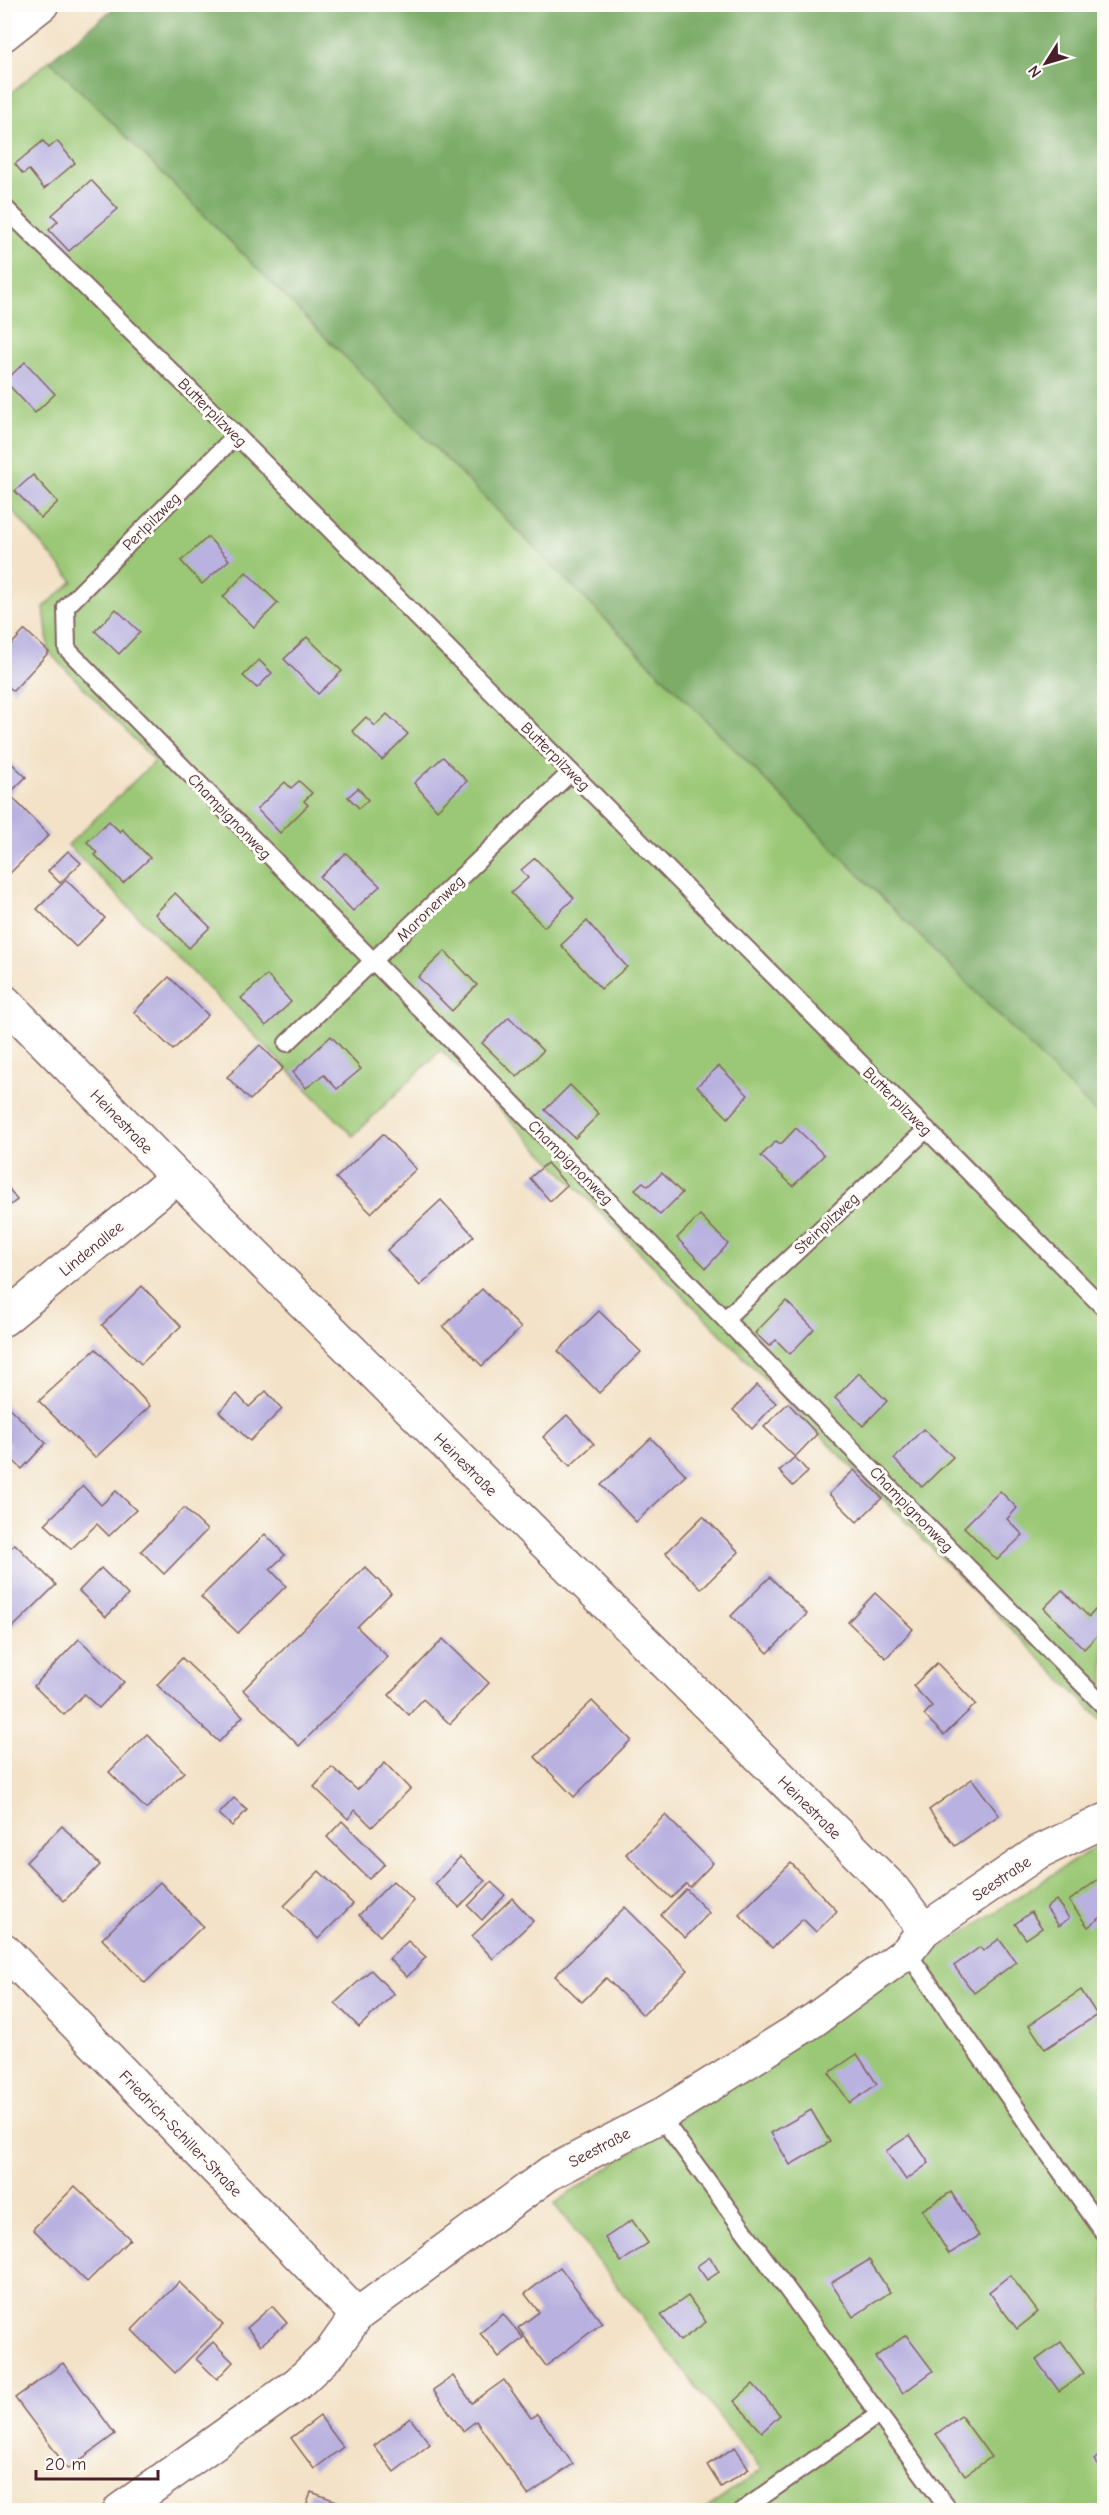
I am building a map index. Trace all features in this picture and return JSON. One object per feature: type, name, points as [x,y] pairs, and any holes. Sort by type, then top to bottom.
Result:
[{"type":"street","points":[[4,34],[42,4]]},
{"type":"street","name":"Heinestraße","points":[[4,1001],[177,1177],[893,1889],[916,1941]]},
{"type":"street","name":"Lindenallee","points":[[4,1319],[177,1177]]},
{"type":"street","name":"Seestraße","points":[[128,2508],[297,2384],[331,2352],[357,2315],[550,2173],[660,2115],[814,2020],[916,1941],[1037,1853],[1104,1821]]},
{"type":"street","name":"Friedrich-Schiller-Straße","points":[[4,1950],[357,2315]]},
{"type":"lane","name":"Butterpilzweg","points":[[4,207],[236,435],[1104,1308]]},
{"type":"lane","name":"Perlpilzweg","points":[[66,607],[236,435]]},
{"type":"lane","name":"Champignonweg","points":[[66,607],[67,650],[726,1318],[1104,1706]]},
{"type":"lane","name":"Maronenweg","points":[[287,1042],[571,772]]},
{"type":"lane","name":"Steinpilzweg","points":[[726,1318],[927,1129]]},
{"type":"lane","points":[[916,1941],[1104,2233]]},
{"type":"lane","points":[[660,2115],[949,2511]]},
{"type":"lane","points":[[743,2511],[878,2415]]},
{"type":"green space","points":[[118,5],[1104,5],[1104,1121],[50,60]]},
{"type":"green space","points":[[50,60],[1104,1121],[1104,1723],[441,1050],[353,1136],[68,845],[155,761],[49,652],[44,607],[73,581],[5,502],[4,99]]},
{"type":"green space","points":[[1104,1841],[1104,2510],[703,2510],[761,2470],[554,2204],[721,2091]]},
{"type":"building","points":[[43,141],[49,148],[57,141],[75,163],[44,189],[29,170],[23,174],[15,164]]},
{"type":"building","points":[[91,180],[118,209],[69,251],[49,230],[58,221],[52,215]]},
{"type":"building","points":[[25,362],[55,394],[35,413],[5,381]]},
{"type":"building","points":[[33,475],[58,502],[41,518],[15,491]]},
{"type":"building","points":[[208,537],[229,560],[202,584],[181,561]]},
{"type":"building","points":[[246,572],[278,603],[254,627],[223,597]]},
{"type":"building","points":[[116,609],[140,632],[119,654],[95,631]]},
{"type":"building","points":[[25,630],[49,652],[13,691],[4,682],[4,652]]},
{"type":"building","points":[[307,637],[342,671],[318,694],[284,659]]},
{"type":"building","points":[[259,660],[272,673],[257,688],[243,676]]},
{"type":"building","points":[[387,714],[408,734],[382,760],[352,731],[366,717],[375,726]]},
{"type":"building","points":[[443,757],[467,781],[437,810],[414,783]]},
{"type":"building","points":[[6,758],[26,777],[9,794],[49,835],[4,879]]},
{"type":"building","points":[[299,781],[312,793],[304,801],[308,805],[280,833],[257,809],[285,782],[291,788]]},
{"type":"building","points":[[358,788],[368,800],[359,808],[348,797]]},
{"type":"building","points":[[109,821],[120,832],[122,829],[150,858],[123,883],[95,855],[97,853],[87,842]]},
{"type":"building","points":[[68,851],[81,863],[60,883],[48,871]]},
{"type":"building","points":[[346,853],[380,886],[353,911],[320,877]]},
{"type":"building","points":[[535,858],[574,898],[544,927],[511,893],[528,878],[521,870]]},
{"type":"building","points":[[66,880],[105,918],[76,947],[37,909]]},
{"type":"building","points":[[175,893],[210,927],[189,948],[155,914]]},
{"type":"building","points":[[587,921],[627,967],[601,989],[561,945]]},
{"type":"building","points":[[445,951],[477,985],[452,1011],[418,977]]},
{"type":"building","points":[[267,975],[291,1002],[266,1026],[241,998]]},
{"type":"building","points":[[169,977],[208,1015],[173,1050],[134,1012]]},
{"type":"building","points":[[509,1017],[543,1051],[517,1077],[482,1043]]},
{"type":"building","points":[[331,1036],[361,1069],[337,1089],[324,1075],[306,1088],[293,1072]]},
{"type":"building","points":[[260,1045],[283,1068],[250,1100],[227,1077]]},
{"type":"building","points":[[719,1066],[748,1095],[728,1118],[697,1086]]},
{"type":"building","points":[[570,1085],[599,1114],[575,1138],[545,1110]]},
{"type":"building","points":[[796,1128],[824,1155],[793,1186],[761,1156],[776,1141],[781,1144]]},
{"type":"building","points":[[383,1134],[416,1169],[371,1213],[336,1178]]},
{"type":"building","points":[[547,1163],[567,1185],[550,1201],[530,1178]]},
{"type":"building","points":[[662,1173],[682,1193],[660,1215],[635,1189],[643,1182],[648,1186]]},
{"type":"building","points":[[5,1183],[17,1200],[5,1209]]},
{"type":"building","points":[[441,1200],[474,1236],[420,1286],[387,1250]]},
{"type":"building","points":[[700,1215],[728,1244],[706,1268],[677,1238]]},
{"type":"building","points":[[142,1286],[181,1326],[141,1364],[102,1325]]},
{"type":"building","points":[[482,1289],[521,1328],[482,1366],[443,1327]]},
{"type":"building","points":[[786,1301],[814,1329],[790,1354],[776,1340],[769,1346],[755,1333]]},
{"type":"building","points":[[599,1311],[641,1352],[599,1393],[558,1351]]},
{"type":"building","points":[[96,1349],[150,1406],[95,1458],[39,1401]]},
{"type":"building","points":[[859,1373],[887,1401],[863,1426],[835,1398]]},
{"type":"building","points":[[757,1385],[776,1403],[752,1429],[733,1410]]},
{"type":"building","points":[[266,1391],[282,1409],[250,1441],[219,1412],[237,1394],[249,1407]]},
{"type":"building","points":[[4,1403],[46,1443],[22,1469],[4,1452],[10,1445],[4,1439]]},
{"type":"building","points":[[788,1403],[817,1434],[795,1457],[764,1427]]},
{"type":"building","points":[[567,1415],[594,1444],[570,1466],[543,1437]]},
{"type":"building","points":[[923,1429],[953,1457],[922,1487],[894,1459]]},
{"type":"building","points":[[651,1438],[686,1475],[636,1522],[601,1485]]},
{"type":"building","points":[[795,1457],[808,1472],[793,1486],[779,1471]]},
{"type":"building","points":[[854,1470],[882,1498],[857,1522],[829,1494]]},
{"type":"building","points":[[83,1486],[101,1505],[116,1491],[136,1510],[109,1536],[97,1524],[71,1549],[45,1524]]},
{"type":"building","points":[[1000,1491],[1017,1508],[1007,1519],[1023,1535],[997,1560],[964,1527]]},
{"type":"building","points":[[184,1508],[207,1530],[164,1574],[141,1551]]},
{"type":"building","points":[[703,1516],[739,1552],[701,1589],[666,1553]]},
{"type":"building","points":[[265,1534],[285,1555],[270,1569],[286,1586],[238,1633],[201,1597]]},
{"type":"building","points":[[15,1544],[56,1585],[8,1632],[4,1629],[4,1554]]},
{"type":"building","points":[[365,1567],[391,1593],[357,1627],[388,1657],[299,1746],[243,1690]]},
{"type":"building","points":[[101,1568],[128,1595],[106,1617],[79,1591]]},
{"type":"building","points":[[770,1577],[807,1614],[768,1653],[731,1616]]},
{"type":"building","points":[[1062,1590],[1089,1617],[1095,1610],[1104,1620],[1104,1629],[1084,1649],[1044,1608]]},
{"type":"building","points":[[875,1593],[913,1629],[886,1658],[848,1622]]},
{"type":"building","points":[[79,1639],[124,1682],[99,1708],[84,1694],[64,1715],[34,1686]]},
{"type":"building","points":[[443,1639],[489,1683],[450,1724],[423,1699],[409,1715],[389,1695]]},
{"type":"building","points":[[182,1658],[243,1716],[219,1742],[157,1685]]},
{"type":"building","points":[[937,1663],[976,1704],[944,1735],[924,1715],[932,1706],[913,1686]]},
{"type":"building","points":[[592,1701],[631,1740],[574,1797],[535,1757]]},
{"type":"building","points":[[147,1734],[184,1772],[146,1809],[109,1772]]},
{"type":"building","points":[[385,1763],[410,1789],[372,1827],[355,1810],[348,1819],[314,1787],[332,1767],[357,1790]]},
{"type":"building","points":[[972,1779],[999,1815],[955,1846],[929,1810]]},
{"type":"building","points":[[234,1798],[247,1810],[232,1826],[219,1814]]},
{"type":"building","points":[[665,1815],[713,1863],[690,1887],[686,1884],[671,1898],[626,1854]]},
{"type":"building","points":[[342,1821],[385,1864],[369,1879],[327,1837]]},
{"type":"building","points":[[62,1826],[100,1865],[64,1901],[26,1862]]},
{"type":"building","points":[[460,1857],[485,1881],[459,1907],[435,1884]]},
{"type":"building","points":[[791,1863],[837,1911],[816,1932],[803,1919],[772,1948],[739,1914]]},
{"type":"building","points":[[319,1871],[353,1904],[318,1939],[284,1906]]},
{"type":"building","points":[[1100,1878],[1104,1884],[1104,1915],[1088,1927],[1069,1901]]},
{"type":"building","points":[[393,1881],[414,1901],[380,1936],[359,1915]]},
{"type":"building","points":[[160,1882],[203,1926],[145,1983],[102,1939]]},
{"type":"building","points":[[491,1882],[505,1895],[482,1920],[468,1906]]},
{"type":"building","points":[[686,1889],[709,1913],[685,1938],[661,1915]]},
{"type":"building","points":[[512,1898],[533,1921],[493,1959],[472,1936]]},
{"type":"building","points":[[1056,1900],[1069,1918],[1059,1926],[1046,1908]]},
{"type":"building","points":[[625,1907],[688,1970],[643,2015],[606,1978],[582,2002],[555,1976]]},
{"type":"building","points":[[1031,1912],[1042,1928],[1026,1939],[1015,1924]]},
{"type":"building","points":[[999,1939],[1016,1962],[974,1993],[954,1966],[980,1947],[983,1951]]},
{"type":"building","points":[[408,1941],[426,1957],[407,1977],[389,1959]]},
{"type":"building","points":[[371,1970],[394,1994],[359,2027],[335,2003]]},
{"type":"building","points":[[1081,1990],[1097,2015],[1045,2049],[1029,2025]]},
{"type":"building","points":[[857,2054],[877,2084],[850,2103],[829,2073]]},
{"type":"building","points":[[811,2110],[830,2142],[790,2165],[771,2133]]},
{"type":"building","points":[[910,2135],[929,2163],[906,2180],[886,2151]]},
{"type":"building","points":[[75,2186],[130,2239],[87,2282],[33,2229]]},
{"type":"building","points":[[951,2192],[979,2236],[949,2254],[922,2210]]},
{"type":"building","points":[[632,2220],[648,2243],[621,2262],[605,2238]]},
{"type":"building","points":[[710,2257],[719,2272],[707,2280],[697,2266]]},
{"type":"building","points":[[869,2260],[890,2292],[853,2317],[831,2283]]},
{"type":"building","points":[[560,2267],[602,2323],[546,2366],[518,2328],[539,2312],[525,2294]]},
{"type":"building","points":[[1010,2275],[1038,2312],[1017,2329],[989,2292]]},
{"type":"building","points":[[179,2282],[223,2325],[175,2373],[132,2330]]},
{"type":"building","points":[[688,2296],[706,2322],[680,2341],[661,2315]]},
{"type":"building","points":[[272,2306],[287,2323],[261,2345],[247,2328]]},
{"type":"building","points":[[503,2314],[523,2338],[499,2357],[480,2333]]},
{"type":"building","points":[[906,2335],[933,2371],[903,2393],[875,2357]]},
{"type":"building","points":[[213,2342],[233,2362],[217,2379],[196,2359]]},
{"type":"building","points":[[1061,2342],[1084,2373],[1059,2391],[1036,2360]]},
{"type":"building","points":[[63,2363],[115,2434],[68,2469],[15,2398]]},
{"type":"building","points":[[453,2376],[472,2403],[504,2380],[531,2418],[537,2414],[573,2464],[528,2495],[476,2421],[463,2431],[433,2390]]},
{"type":"building","points":[[753,2384],[780,2415],[762,2432],[734,2401]]},
{"type":"building","points":[[320,2416],[343,2447],[314,2469],[291,2438]]},
{"type":"building","points":[[961,2416],[991,2457],[965,2475],[936,2434]]},
{"type":"building","points":[[410,2418],[430,2444],[394,2472],[374,2446]]},
{"type":"building","points":[[735,2447],[749,2469],[721,2487],[707,2465]]},
{"type":"building","points":[[1104,2451],[1104,2472],[1094,2460]]},
{"type":"building","points":[[311,2492],[362,2510],[305,2510]]}]
